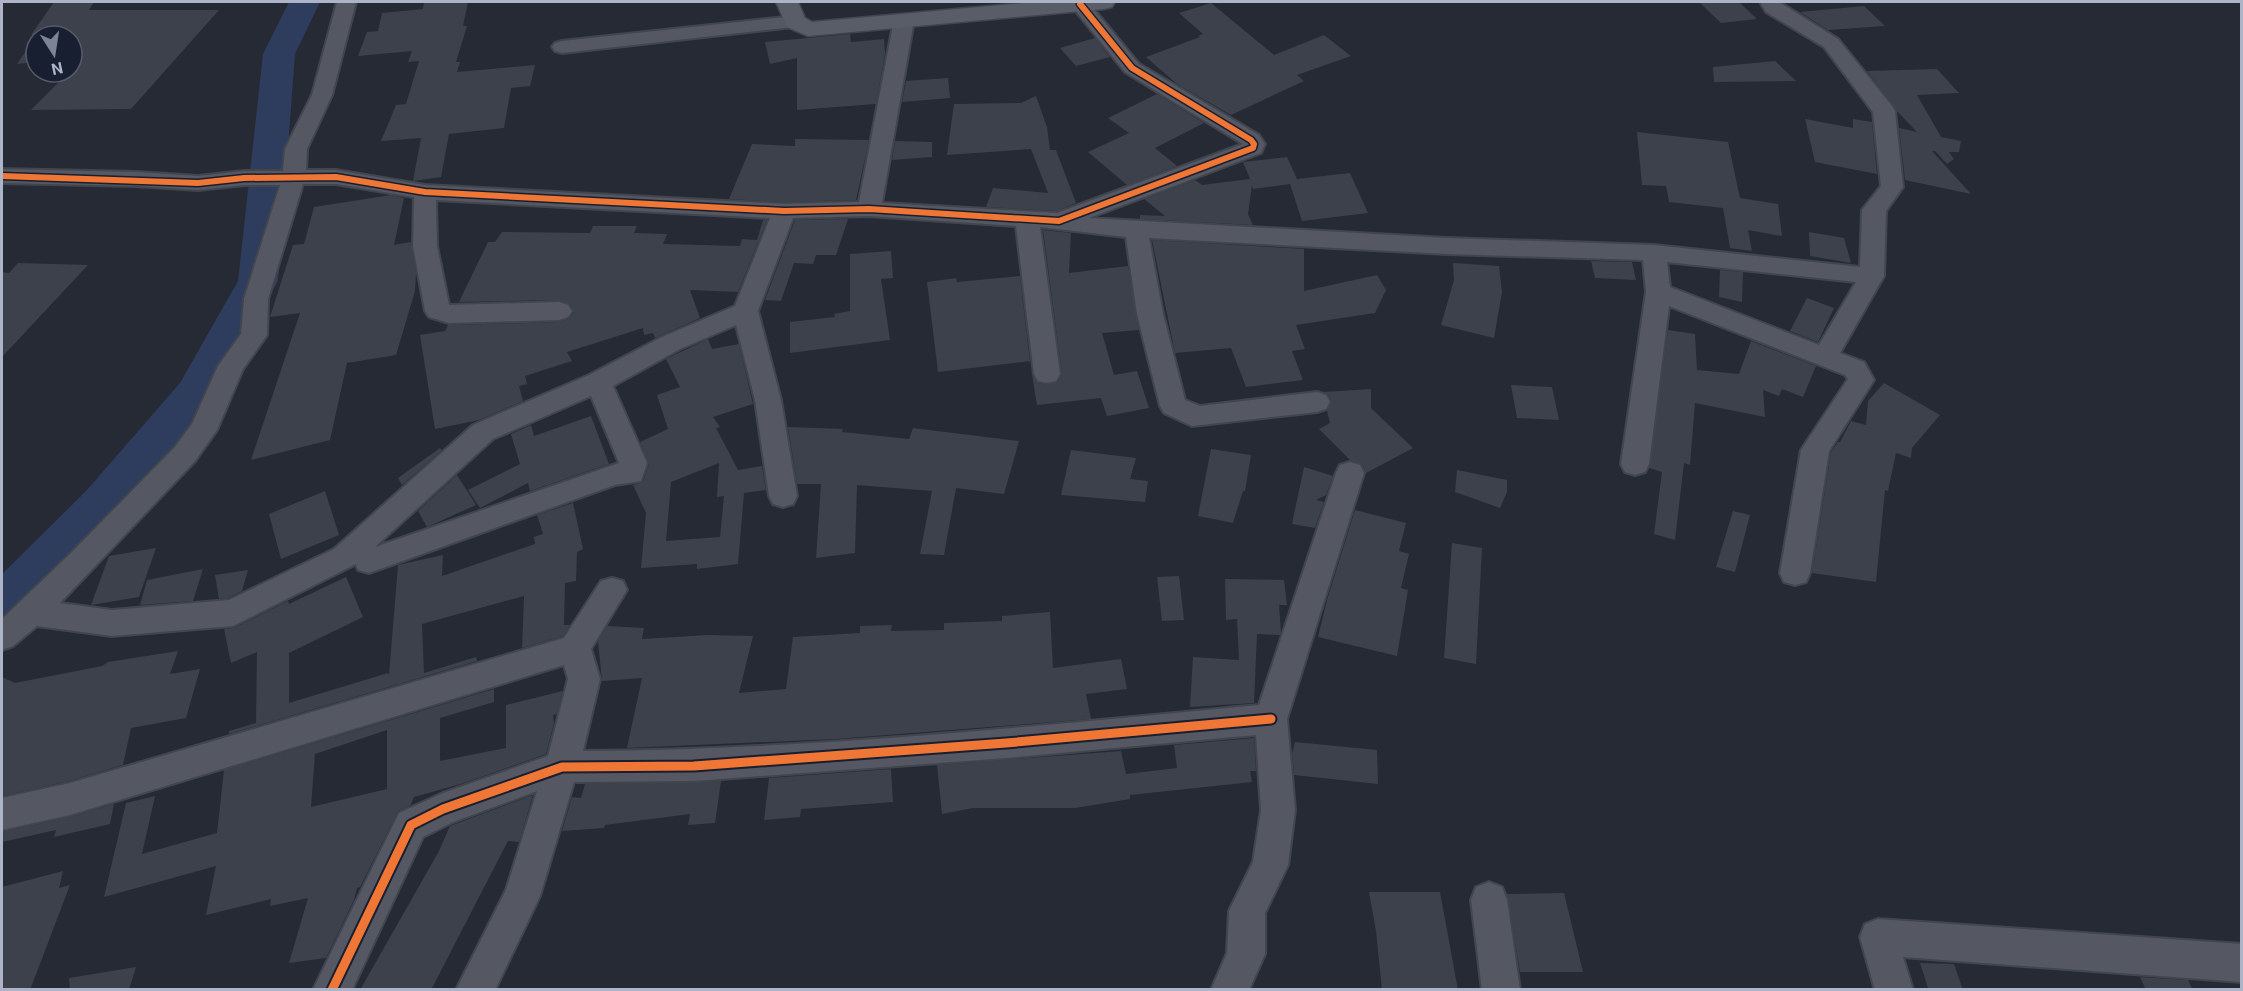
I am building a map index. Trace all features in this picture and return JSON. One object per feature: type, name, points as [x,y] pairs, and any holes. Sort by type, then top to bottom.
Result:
[{"type":"street","points":[[2,637],[32,612],[185,454],[202,430],[218,400],[231,366],[254,335],[256,299],[294,177],[296,149],[322,95],[346,2]]},
{"type":"street","points":[[562,47],[791,12],[808,29],[1104,2]]},
{"type":"street","points":[[1770,2],[1773,8],[1831,43],[1884,111],[1892,187],[1874,210],[1872,276],[1824,358]]},
{"type":"street","points":[[1059,221],[1153,188],[1253,148],[1254,144],[1132,68],[1080,4]]},
{"type":"street","points":[[869,209],[904,20]]},
{"type":"street","points":[[2,176],[198,183],[244,178],[336,177],[425,192],[784,211],[869,209],[1026,218],[1100,228],[1136,228],[1447,246],[1654,253],[1872,276]]},
{"type":"street","points":[[425,192],[425,246],[438,312],[449,314],[559,311]]},
{"type":"street","points":[[783,496],[768,400],[744,310],[784,211]]},
{"type":"street","points":[[1026,218],[1047,374]]},
{"type":"street","points":[[1136,228],[1150,314],[1173,406],[1192,416],[1200,416],[1317,402]]},
{"type":"street","points":[[1635,464],[1658,291],[1654,253]]},
{"type":"street","points":[[1658,291],[1854,369],[1861,380],[1815,450],[1795,573]]},
{"type":"street","points":[[32,612],[112,623],[233,613],[344,557],[483,432],[598,382],[671,343],[744,310]]},
{"type":"street","points":[[369,561],[614,474],[631,473],[633,463],[598,382]]},
{"type":"street","points":[[1230,990],[1246,954],[1247,911],[1270,865],[1278,810],[1271,719],[1350,473]]},
{"type":"street","points":[[2,814],[70,799],[575,648],[612,590]]},
{"type":"street","points":[[475,990],[522,896],[561,767],[584,679],[575,648]]},
{"type":"street","points":[[332,990],[411,825],[443,809],[561,767],[694,766],[1006,743],[1271,719]]},
{"type":"street","points":[[1489,900],[1501,990]]},
{"type":"street","points":[[1894,990],[1878,937],[2241,963]]},
{"type":"building","points":[[54,2],[94,2],[89,10],[219,10],[131,109],[31,110],[57,84],[84,84],[84,24],[39,24]]},
{"type":"building","points":[[424,2],[468,2],[463,26],[467,26],[456,62],[460,62],[457,72],[535,65],[530,86],[511,88],[504,128],[449,134],[441,177],[413,181],[421,138],[381,141],[396,105],[406,104],[419,61],[408,62],[412,51],[358,56],[367,32],[378,31],[382,13],[423,9]]},
{"type":"building","points":[[1699,2],[1739,2],[1757,19],[1721,23]]},
{"type":"building","points":[[1211,3],[1274,55],[1324,35],[1351,56],[1297,75],[1304,81],[1231,115],[1177,84],[1146,57],[1200,37],[1198,36],[1203,34],[1179,13]]},
{"type":"building","points":[[1864,6],[1885,26],[1828,30],[1800,12]]},
{"type":"building","points":[[850,34],[851,42],[884,39],[885,54],[876,104],[797,110],[797,58],[770,64],[765,42]]},
{"type":"building","points":[[1095,38],[1110,57],[1076,66],[1060,48]]},
{"type":"building","points":[[24,54],[24,63],[17,64]]},
{"type":"building","points":[[1775,61],[1796,81],[1714,82],[1713,67]]},
{"type":"building","points":[[1937,69],[1959,93],[1917,95],[1941,137],[1961,141],[1959,152],[1949,152],[1954,159],[1947,164],[1935,151],[1932,151],[1971,194],[1905,180],[1899,128],[1917,132],[1897,111],[1867,71]]},
{"type":"building","points":[[948,78],[950,98],[902,102],[906,81]]},
{"type":"building","points":[[1157,94],[1204,123],[1155,148],[1177,166],[1127,185],[1088,152],[1129,133],[1108,118]]},
{"type":"building","points":[[1036,96],[1047,127],[1050,150],[1056,150],[1076,203],[1057,211],[986,207],[993,188],[1048,193],[1031,149],[947,155],[954,104],[1021,103]]},
{"type":"building","points":[[1805,119],[1853,128],[1853,119],[1872,122],[1877,174],[1815,162]]},
{"type":"building","points":[[1637,132],[1728,142],[1740,198],[1778,204],[1782,236],[1748,230],[1752,251],[1730,248],[1723,208],[1669,202],[1666,186],[1642,185]]},
{"type":"building","points":[[795,139],[869,140],[856,200],[784,202],[729,199],[752,144],[795,146]]},
{"type":"building","points":[[895,141],[932,142],[932,157],[892,160]]},
{"type":"building","points":[[1287,157],[1297,179],[1350,173],[1368,213],[1302,221],[1290,184],[1253,189],[1252,185],[1248,214],[1253,225],[1140,219],[1140,215],[1165,216],[1144,199],[1195,180],[1202,185],[1250,179],[1243,162]]},
{"type":"building","points":[[391,195],[404,198],[394,245],[411,242],[416,273],[415,291],[396,355],[347,363],[330,440],[251,460],[300,313],[270,317],[293,245],[304,244],[314,207]]},
{"type":"building","points":[[848,219],[836,255],[816,255],[813,264],[794,263],[781,301],[765,300],[795,220]]},
{"type":"building","points":[[763,220],[767,220],[738,292],[690,290],[700,318],[655,338],[653,333],[644,335],[643,328],[567,352],[572,361],[525,376],[527,384],[519,386],[523,401],[479,420],[435,429],[420,335],[445,331],[448,325],[559,322],[569,319],[574,312],[570,304],[559,300],[459,302],[488,242],[495,242],[502,232],[590,233],[593,226],[637,226],[634,233],[667,234],[663,244],[740,246],[742,239],[757,240]]},
{"type":"building","points":[[1043,230],[1071,233],[1069,273],[1128,266],[1139,330],[1102,333],[1114,375],[1137,371],[1149,408],[1107,416],[1101,398],[1037,405],[1032,375],[1038,383],[1047,385],[1058,382],[1062,374]]},
{"type":"building","points":[[1809,232],[1844,238],[1851,263],[1810,256]]},
{"type":"building","points":[[1152,240],[1304,249],[1304,291],[1377,275],[1386,290],[1375,313],[1296,325],[1305,349],[1292,351],[1303,380],[1246,387],[1231,348],[1175,353]]},
{"type":"building","points":[[891,251],[893,278],[881,279],[890,340],[790,353],[790,322],[835,317],[834,314],[850,311],[850,254]]},
{"type":"building","points":[[1591,261],[1632,262],[1636,280],[1595,278]]},
{"type":"building","points":[[18,263],[88,265],[2,357],[2,272],[9,273]]},
{"type":"building","points":[[1453,263],[1499,266],[1502,292],[1494,338],[1441,325],[1454,280]]},
{"type":"building","points":[[1720,270],[1743,272],[1742,302],[1719,297]]},
{"type":"building","points":[[1020,276],[1030,361],[938,372],[927,282],[956,278],[957,282]]},
{"type":"building","points":[[1807,298],[1834,308],[1818,342],[1790,331]]},
{"type":"building","points":[[1668,330],[1695,334],[1697,370],[1739,374],[1751,341],[1816,366],[1803,397],[1782,389],[1779,396],[1763,390],[1765,417],[1695,403],[1690,465],[1684,463],[1675,540],[1654,534],[1662,472],[1649,468]]},
{"type":"building","points":[[708,339],[712,349],[739,344],[753,404],[713,417],[720,427],[716,428],[738,470],[762,466],[766,490],[744,493],[738,564],[697,569],[697,564],[641,568],[646,513],[633,485],[643,482],[649,464],[640,442],[668,429],[657,395],[680,387],[666,359]],"holes":[[[719,463],[717,497],[724,496],[720,537],[666,541],[671,482]]]},
{"type":"building","points":[[1884,383],[1940,415],[1912,448],[1911,458],[1896,453],[1888,491],[1885,490],[1876,582],[1812,573],[1831,452],[1840,442],[1851,421],[1866,425],[1868,401]]},
{"type":"building","points":[[1511,385],[1552,387],[1559,420],[1517,418]]},
{"type":"building","points":[[1371,389],[1371,408],[1413,448],[1366,473],[1362,464],[1350,460],[1319,429],[1330,423],[1327,411],[1332,401],[1324,392]]},
{"type":"building","points":[[591,416],[609,464],[530,491],[528,483],[480,508],[468,490],[520,464],[511,434],[531,425],[534,436]]},
{"type":"building","points":[[788,427],[843,429],[842,432],[909,439],[913,428],[1019,441],[1004,494],[956,488],[944,555],[920,554],[932,491],[857,485],[855,553],[816,558],[821,484],[797,484]]},
{"type":"building","points":[[440,448],[442,450],[402,485],[398,478]]},
{"type":"building","points":[[1211,449],[1251,455],[1245,491],[1243,491],[1233,523],[1198,516]]},
{"type":"building","points":[[1071,450],[1136,458],[1130,479],[1148,481],[1145,502],[1061,495]]},
{"type":"building","points":[[1304,467],[1333,476],[1326,495],[1316,500],[1324,502],[1315,528],[1292,524]]},
{"type":"building","points":[[1457,470],[1507,480],[1507,492],[1500,508],[1455,492]]},
{"type":"building","points":[[457,475],[476,505],[427,527],[418,511]]},
{"type":"building","points":[[325,491],[339,535],[281,559],[269,514]]},
{"type":"building","points":[[573,503],[583,549],[577,552],[576,581],[565,583],[564,625],[570,625],[563,636],[522,648],[524,596],[422,624],[424,673],[476,657],[477,661],[229,734],[229,731],[256,723],[257,652],[231,663],[224,629],[234,628],[288,601],[289,604],[346,577],[363,617],[289,653],[289,703],[388,673],[389,675],[398,565],[443,555],[442,576],[535,544],[534,537],[543,534],[537,515]]},
{"type":"building","points":[[1355,510],[1406,523],[1399,551],[1409,554],[1401,588],[1408,590],[1397,656],[1318,637]]},
{"type":"building","points":[[1733,511],[1750,515],[1735,572],[1716,567]]},
{"type":"building","points":[[1452,543],[1482,548],[1476,664],[1444,658]]},
{"type":"building","points":[[156,548],[139,597],[91,605],[109,556]]},
{"type":"building","points":[[203,569],[193,601],[140,605],[147,580]]},
{"type":"building","points":[[248,570],[242,591],[228,598],[219,599],[215,575]]},
{"type":"building","points":[[1179,576],[1184,620],[1162,621],[1157,577]]},
{"type":"building","points":[[1225,579],[1284,580],[1287,605],[1279,605],[1281,632],[1280,635],[1257,634],[1254,703],[1190,707],[1193,657],[1239,660],[1237,619],[1226,620]]},
{"type":"building","points":[[1050,612],[1053,668],[1121,659],[1127,689],[1086,694],[1091,719],[836,739],[627,748],[642,678],[602,681],[598,641],[607,626],[644,628],[642,639],[708,635],[753,636],[739,693],[786,689],[793,637],[860,633],[860,626],[892,625],[891,631],[944,630],[944,623],[1002,621],[1002,616]]},
{"type":"building","points":[[178,651],[170,674],[200,669],[186,718],[131,728],[123,765],[69,781],[2,796],[2,677],[15,683],[102,666],[108,662]]},
{"type":"building","points":[[494,689],[494,702],[440,718],[440,761],[506,748],[506,705],[563,691],[557,714],[553,715],[554,723],[546,754],[464,783],[414,797],[410,806],[398,811],[360,887],[357,888],[354,900],[326,958],[289,963],[308,898],[270,906],[271,899],[206,915],[216,866],[104,897],[126,803],[155,796],[142,854],[217,833],[224,770]],"holes":[[[387,730],[387,789],[311,807],[315,754]]]},
{"type":"building","points":[[1254,738],[1256,771],[1250,771],[1252,782],[1130,795],[1130,799],[1075,808],[973,808],[942,814],[937,765],[1121,751],[1126,774],[1177,768],[1174,745]]},
{"type":"building","points":[[1295,742],[1377,750],[1378,784],[1294,775],[1292,754]]},
{"type":"building","points":[[891,769],[893,802],[801,809],[800,817],[764,820],[769,778]]},
{"type":"building","points":[[721,781],[715,823],[688,825],[690,814],[605,825],[604,828],[562,831],[572,797],[581,798],[585,784]]},
{"type":"building","points":[[533,795],[519,842],[508,841],[431,990],[360,990],[439,851],[450,826]]},
{"type":"building","points":[[114,804],[110,824],[54,837],[56,830],[2,842],[2,832],[70,817]]},
{"type":"building","points":[[63,871],[59,888],[70,885],[30,990],[2,990],[2,887]]},
{"type":"building","points":[[1369,892],[1440,892],[1458,990],[1382,990],[1376,931]]},
{"type":"building","points":[[1564,893],[1583,972],[1520,972],[1507,894]]},
{"type":"building","points":[[1920,963],[1954,964],[1963,990],[1928,988]]},
{"type":"building","points":[[136,967],[129,990],[70,990],[69,978]]},
{"type":"building","points":[[2140,977],[2188,980],[2193,990],[2146,990]]},
{"type":"waterway","points":[[2,606],[103,504],[196,394],[258,281],[279,54],[304,2]]},
{"type":"cycle path","points":[[2,176],[198,183],[244,178],[336,177],[425,192],[784,211],[869,209],[1059,221],[1253,148],[1254,144],[1251,140],[1132,68],[1080,4]]},
{"type":"cycle path","points":[[332,990],[411,825],[443,809],[562,767],[694,766],[1006,743],[1271,719]]}]
